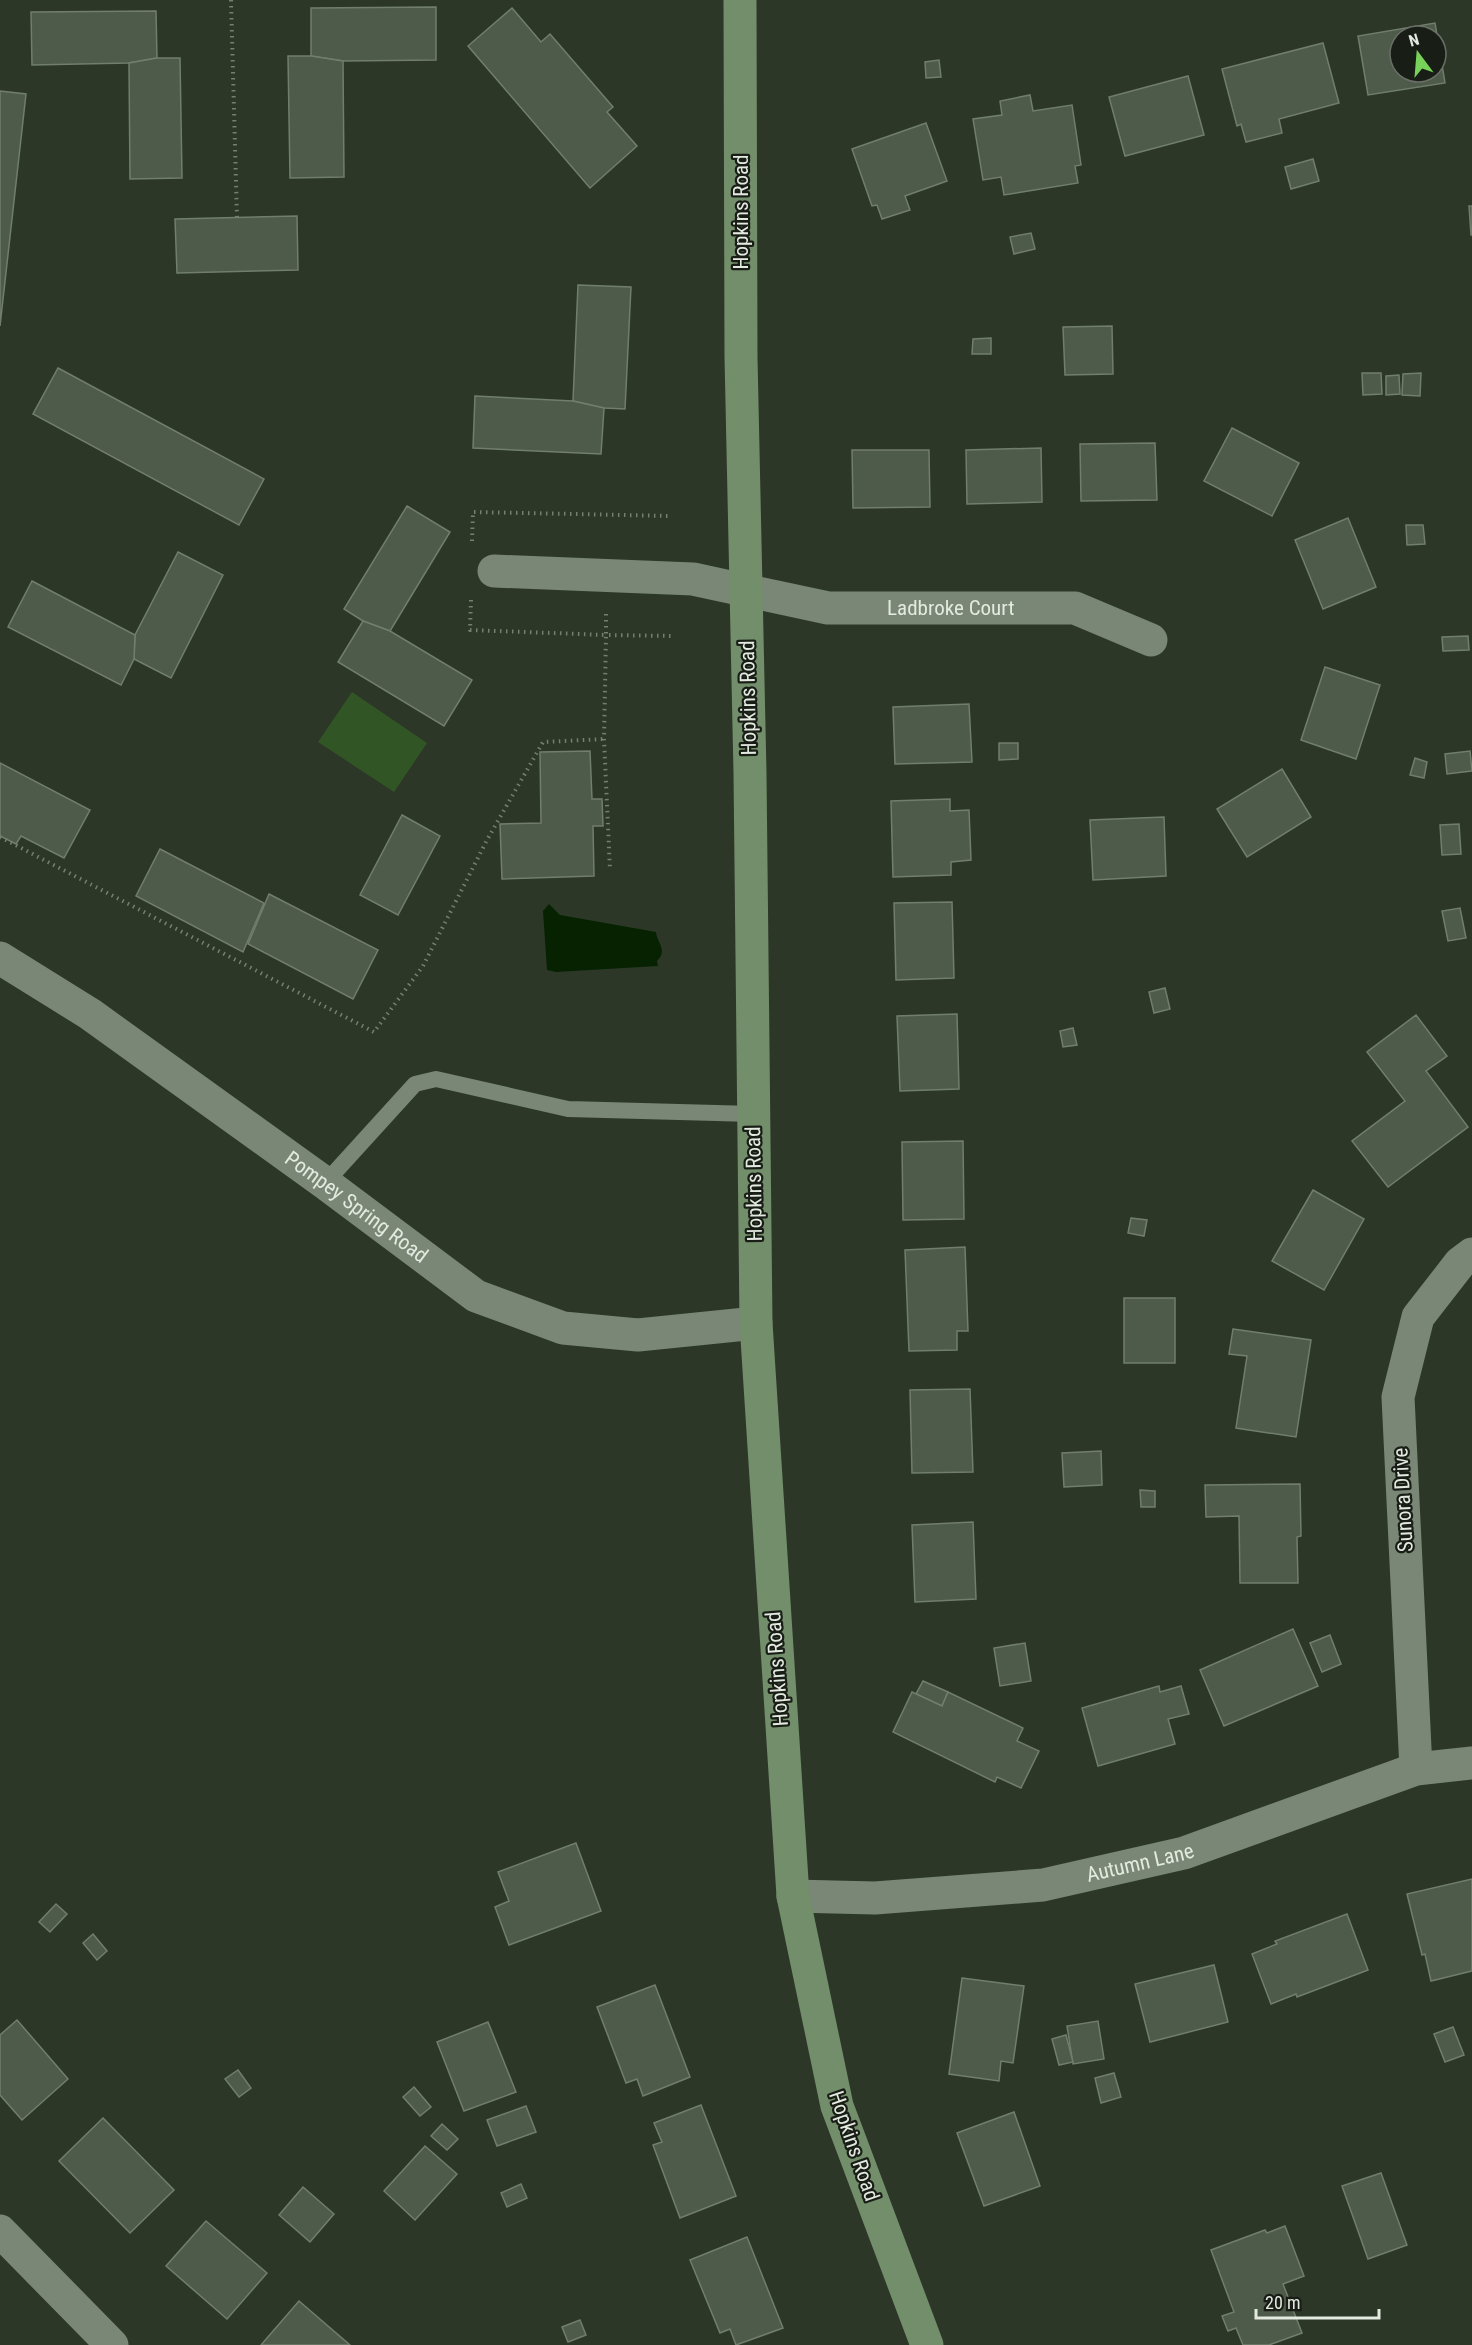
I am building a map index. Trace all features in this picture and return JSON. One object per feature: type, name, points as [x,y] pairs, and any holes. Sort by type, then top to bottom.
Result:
[{"type":"main road","name":"Hopkins Road","points":[[740,0],[741,357],[756,1323],[793,1896],[837,2106],[927,2345]]},
{"type":"street","name":"Ladbroke Court","points":[[494,571],[693,579],[828,608],[1075,608],[1151,640]]},
{"type":"street","name":"Pompey Spring Road","points":[[0,958],[90,1014],[325,1183],[476,1296],[563,1328],[638,1335],[756,1323]]},
{"type":"street","name":"Sunora Drive","points":[[1416,1769],[1398,1397],[1418,1317],[1460,1263],[1472,1254]]},
{"type":"street","name":"Autumn Lane","points":[[793,1896],[875,1898],[1043,1885],[1184,1853],[1416,1769],[1472,1763]]},
{"type":"street","points":[[0,2231],[112,2345]]},
{"type":"lane","points":[[325,1183],[415,1084],[436,1079],[568,1109],[753,1114]]},
{"type":"path","points":[[231,0],[237,218]]},
{"type":"path","points":[[472,548],[473,513],[672,516]]},
{"type":"path","points":[[471,595],[470,630],[674,636]]},
{"type":"path","points":[[606,613],[604,739],[610,870]]},
{"type":"path","points":[[0,837],[374,1032],[423,966],[487,840],[543,742],[604,739]]},
{"type":"shaded area","points":[[352,692],[427,743],[394,792],[318,742]]},
{"type":"shaded area","points":[[549,904],[560,915],[656,932],[662,950],[657,961],[658,966],[556,972],[547,970],[543,911]]},
{"type":"building","points":[[436,7],[436,60],[343,61],[311,56],[311,8]]},
{"type":"building","points":[[512,8],[541,42],[550,34],[613,107],[607,112],[637,146],[590,188],[468,46]]},
{"type":"building","points":[[156,11],[157,58],[129,63],[32,65],[31,12]]},
{"type":"building","points":[[1388,31],[1388,84],[1439,84],[1368,95],[1358,36]]},
{"type":"building","points":[[1323,43],[1339,103],[1279,119],[1282,133],[1246,142],[1241,124],[1237,126],[1222,69]]},
{"type":"building","points":[[288,56],[311,56],[343,61],[344,177],[290,178]]},
{"type":"building","points":[[157,58],[180,58],[182,178],[130,179],[129,63]]},
{"type":"building","points":[[939,60],[941,77],[926,78],[925,62]]},
{"type":"building","points":[[1188,76],[1204,135],[1125,156],[1109,97]]},
{"type":"building","points":[[0,91],[26,94],[0,326]]},
{"type":"building","points":[[1030,95],[1033,111],[1072,105],[1081,165],[1075,166],[1078,183],[1004,195],[1001,177],[983,180],[973,119],[1002,115],[1000,101]]},
{"type":"building","points":[[926,123],[947,181],[905,196],[910,210],[882,219],[877,205],[872,206],[852,149]]},
{"type":"building","points":[[1313,159],[1319,181],[1291,189],[1285,167]]},
{"type":"building","points":[[1469,206],[1472,206],[1472,235],[1471,235]]},
{"type":"building","points":[[297,216],[298,270],[177,273],[175,219]]},
{"type":"building","points":[[1031,233],[1035,249],[1014,254],[1010,237]]},
{"type":"building","points":[[578,285],[631,287],[625,409],[604,408],[573,401]]},
{"type":"building","points":[[1112,326],[1113,374],[1065,375],[1063,327]]},
{"type":"building","points":[[991,338],[991,354],[972,354],[973,339]]},
{"type":"building","points":[[58,368],[264,479],[239,525],[33,414]]},
{"type":"building","points":[[1362,373],[1381,373],[1382,394],[1363,395]]},
{"type":"building","points":[[1421,373],[1420,396],[1402,395],[1403,374]]},
{"type":"building","points":[[1399,375],[1400,394],[1386,395],[1386,376]]},
{"type":"building","points":[[475,396],[573,401],[604,408],[601,454],[473,448]]},
{"type":"building","points":[[1232,428],[1299,463],[1272,516],[1204,481]]},
{"type":"building","points":[[1155,443],[1157,500],[1081,501],[1080,444]]},
{"type":"building","points":[[1041,448],[1042,502],[967,504],[966,450]]},
{"type":"building","points":[[852,450],[929,450],[930,507],[853,508]]},
{"type":"building","points":[[407,506],[450,532],[390,631],[363,621],[344,609]]},
{"type":"building","points":[[1348,518],[1376,587],[1323,609],[1295,540]]},
{"type":"building","points":[[1406,525],[1423,525],[1425,544],[1407,545]]},
{"type":"building","points":[[178,552],[223,575],[171,678],[134,659],[135,635]]},
{"type":"building","points":[[32,581],[135,635],[134,659],[121,685],[8,627]]},
{"type":"building","points":[[363,621],[390,631],[472,680],[444,726],[338,662]]},
{"type":"building","points":[[1468,636],[1469,650],[1443,651],[1442,637]]},
{"type":"building","points":[[1325,667],[1380,685],[1356,759],[1301,740]]},
{"type":"building","points":[[969,704],[972,762],[895,764],[893,707]]},
{"type":"building","points":[[999,743],[1018,743],[1018,759],[999,760]]},
{"type":"building","points":[[590,751],[592,799],[602,799],[603,826],[593,826],[594,876],[502,879],[500,824],[541,823],[540,752]]},
{"type":"building","points":[[1470,751],[1472,771],[1447,774],[1445,754]]},
{"type":"building","points":[[1415,758],[1427,762],[1424,778],[1410,775]]},
{"type":"building","points":[[0,763],[90,810],[64,858],[21,836],[16,844],[0,836]]},
{"type":"building","points":[[1282,769],[1311,817],[1247,857],[1217,809]]},
{"type":"building","points":[[950,799],[950,811],[969,810],[971,860],[951,862],[951,875],[893,877],[891,801]]},
{"type":"building","points":[[402,815],[440,836],[398,915],[360,895]]},
{"type":"building","points":[[1164,817],[1166,876],[1093,880],[1090,820]]},
{"type":"building","points":[[1459,824],[1461,854],[1442,855],[1440,825]]},
{"type":"building","points":[[160,849],[264,903],[243,952],[136,896]]},
{"type":"building","points":[[269,894],[378,950],[353,999],[248,944]]},
{"type":"building","points":[[952,902],[954,978],[896,980],[894,903]]},
{"type":"building","points":[[1460,908],[1466,938],[1448,941],[1442,911]]},
{"type":"building","points":[[1165,988],[1170,1009],[1154,1013],[1149,992]]},
{"type":"building","points":[[957,1014],[959,1089],[900,1091],[897,1016]]},
{"type":"building","points":[[1416,1015],[1447,1056],[1426,1071],[1468,1127],[1388,1187],[1352,1141],[1405,1101],[1367,1052]]},
{"type":"building","points":[[1073,1028],[1077,1045],[1063,1047],[1060,1031]]},
{"type":"building","points":[[963,1141],[964,1219],[903,1220],[902,1142]]},
{"type":"building","points":[[1313,1190],[1364,1219],[1324,1290],[1272,1261]]},
{"type":"building","points":[[1131,1218],[1147,1220],[1144,1236],[1128,1233]]},
{"type":"building","points":[[965,1247],[968,1331],[957,1331],[957,1350],[909,1351],[905,1250]]},
{"type":"building","points":[[1124,1298],[1175,1298],[1175,1363],[1124,1363]]},
{"type":"building","points":[[1233,1329],[1311,1340],[1296,1437],[1236,1428],[1247,1356],[1229,1354]]},
{"type":"building","points":[[970,1389],[973,1472],[912,1473],[910,1390]]},
{"type":"building","points":[[1101,1451],[1102,1485],[1064,1487],[1062,1453]]},
{"type":"building","points":[[1300,1484],[1301,1536],[1297,1537],[1298,1583],[1240,1583],[1239,1516],[1206,1517],[1205,1485]]},
{"type":"building","points":[[1140,1490],[1155,1491],[1155,1507],[1141,1507]]},
{"type":"building","points":[[973,1522],[976,1599],[915,1602],[912,1525]]},
{"type":"building","points":[[1293,1629],[1318,1686],[1224,1726],[1200,1670]]},
{"type":"building","points":[[1330,1635],[1341,1664],[1322,1672],[1310,1643]]},
{"type":"building","points":[[1025,1643],[1031,1681],[1000,1686],[994,1648]]},
{"type":"building","points":[[923,1681],[948,1692],[942,1706],[916,1694]]},
{"type":"building","points":[[1159,1686],[1160,1692],[1181,1686],[1189,1714],[1168,1719],[1175,1744],[1098,1766],[1082,1708]]},
{"type":"building","points":[[912,1692],[942,1706],[948,1692],[1023,1728],[1017,1741],[1039,1751],[1021,1788],[997,1777],[995,1782],[893,1732]]},
{"type":"building","points":[[576,1843],[601,1911],[509,1945],[495,1907],[509,1901],[498,1872]]},
{"type":"building","points":[[1472,1879],[1472,1971],[1431,1981],[1407,1894]]},
{"type":"building","points":[[56,1904],[67,1914],[50,1932],[39,1922]]},
{"type":"building","points":[[1347,1914],[1368,1970],[1297,1997],[1296,1994],[1271,2004],[1252,1954],[1277,1944],[1275,1941]]},
{"type":"building","points":[[93,1934],[107,1951],[97,1960],[83,1943]]},
{"type":"building","points":[[1214,1965],[1228,2022],[1150,2042],[1135,1984]]},
{"type":"building","points":[[962,1978],[1024,1986],[1013,2063],[1001,2061],[999,2081],[949,2074]]},
{"type":"building","points":[[655,1985],[690,2077],[643,2096],[637,2079],[626,2083],[597,2007]]},
{"type":"building","points":[[17,2020],[68,2079],[22,2120],[0,2095],[0,2035]]},
{"type":"building","points":[[1098,2021],[1104,2059],[1073,2064],[1067,2026]]},
{"type":"building","points":[[488,2022],[516,2092],[464,2111],[437,2042]]},
{"type":"building","points":[[1453,2027],[1464,2055],[1445,2062],[1434,2034]]},
{"type":"building","points":[[1066,2035],[1073,2062],[1059,2065],[1052,2039]]},
{"type":"building","points":[[238,2070],[251,2088],[239,2097],[225,2079]]},
{"type":"building","points":[[1114,2073],[1121,2097],[1101,2103],[1095,2078]]},
{"type":"building","points":[[414,2087],[431,2107],[420,2116],[403,2097]]},
{"type":"building","points":[[701,2105],[736,2196],[680,2218],[653,2145],[662,2142],[654,2123]]},
{"type":"building","points":[[526,2106],[536,2132],[497,2146],[487,2120]]},
{"type":"building","points":[[1014,2112],[1040,2186],[984,2206],[957,2133]]},
{"type":"building","points":[[103,2118],[174,2190],[130,2233],[59,2161]]},
{"type":"building","points":[[442,2124],[458,2139],[447,2150],[431,2136]]},
{"type":"building","points":[[425,2146],[457,2174],[415,2220],[384,2191]]},
{"type":"building","points":[[1381,2173],[1407,2245],[1368,2259],[1342,2186]]},
{"type":"building","points":[[521,2184],[527,2198],[507,2207],[501,2193]]},
{"type":"building","points":[[303,2187],[334,2214],[310,2242],[279,2215]]},
{"type":"building","points":[[206,2221],[267,2273],[227,2319],[166,2266]]},
{"type":"building","points":[[1285,2226],[1304,2276],[1283,2284],[1302,2333],[1269,2345],[1243,2345],[1236,2328],[1228,2331],[1222,2316],[1234,2312],[1211,2250],[1265,2230],[1267,2233]]},
{"type":"building","points":[[747,2237],[783,2328],[736,2345],[730,2329],[720,2333],[690,2260]]},
{"type":"building","points":[[299,2301],[350,2345],[261,2345]]},
{"type":"building","points":[[580,2320],[586,2335],[568,2342],[562,2327]]}]
